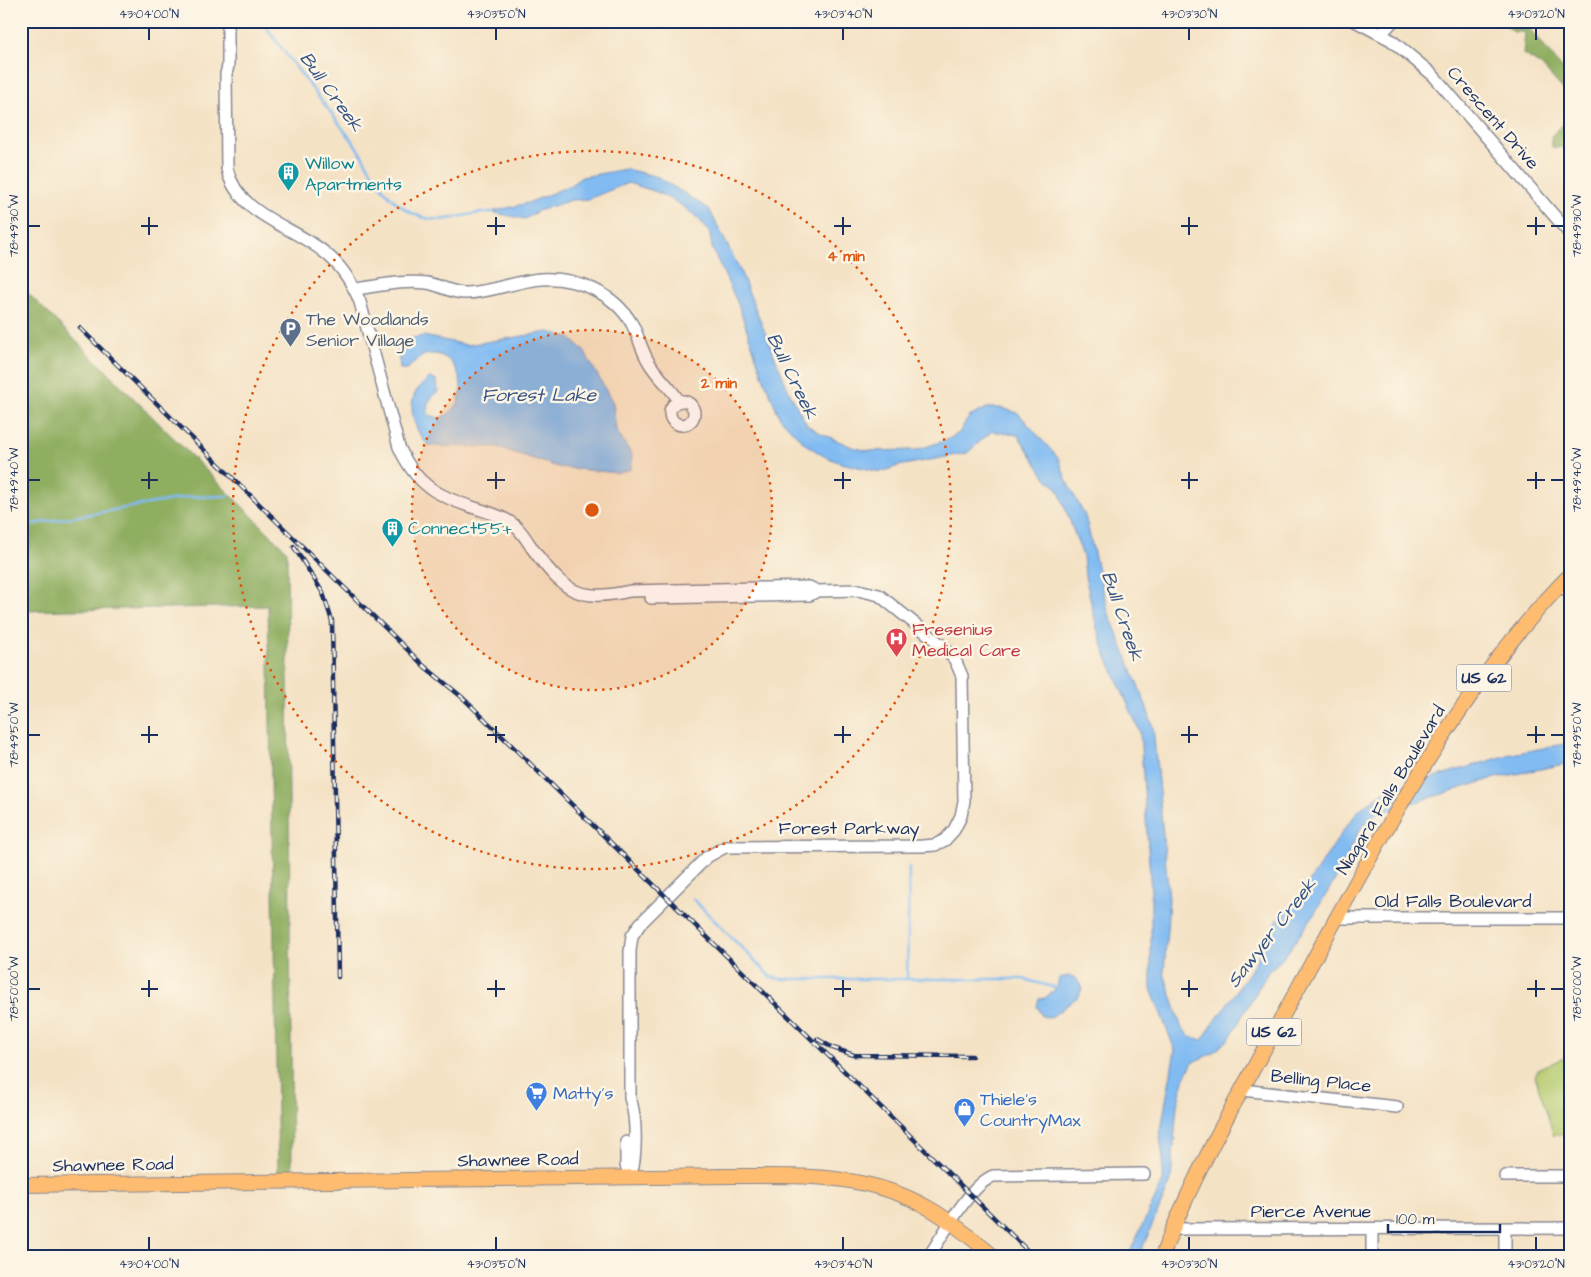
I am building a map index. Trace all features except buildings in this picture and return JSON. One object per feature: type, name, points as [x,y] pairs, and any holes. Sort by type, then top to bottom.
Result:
[{"type":"main road","name":"Niagara Falls Boulevard","points":[[1162,1256],[1197,1174],[1336,918],[1396,813],[1417,778],[1488,674],[1565,589],[1570,574]]},
{"type":"main road","name":"Shawnee Road","points":[[21,1185],[630,1178],[834,1178],[893,1190],[952,1222],[993,1256]]},
{"type":"street","name":"Forest Parkway","points":[[221,21],[222,66],[226,74]]},
{"type":"street","name":"Forest Parkway","points":[[228,21],[228,66],[226,74],[227,169],[236,192],[249,206],[325,252],[338,265],[355,289],[399,446],[407,465],[418,479],[442,496],[498,516],[511,523],[551,574],[572,590],[587,594],[612,595],[630,591],[809,587],[817,591],[858,590],[879,595],[944,647],[955,660],[962,682],[964,801],[961,816],[954,830],[945,840],[929,846],[732,845],[706,857],[640,924],[632,936],[630,951],[630,1098],[627,1108],[626,1165],[630,1178]]},
{"type":"street","name":"Crescent Drive","points":[[1355,21],[1381,34],[1420,63],[1446,87],[1570,234]]},
{"type":"street","points":[[1381,34],[1393,21]]},
{"type":"street","points":[[355,289],[407,282],[430,284],[451,292],[467,293],[528,280],[547,279],[569,280],[590,287],[625,314],[633,326],[647,361],[672,388],[679,401]]},
{"type":"street","name":"Old Falls Boulevard","points":[[1336,918],[1570,918]]},
{"type":"street","name":"Belling Place","points":[[1242,1090],[1397,1107]]},
{"type":"street","points":[[929,1256],[982,1183],[993,1176],[1144,1174]]},
{"type":"street","points":[[1505,1176],[1570,1176]]},
{"type":"street","name":"Pierce Avenue","points":[[1172,1229],[1570,1228]]},
{"type":"street","points":[[1372,1229],[1372,1256]]},
{"type":"street","points":[[1505,1229],[1505,1256]]},
{"type":"green space","points":[[1508,21],[1523,21],[1570,78],[1570,97],[1541,65],[1523,54],[1525,32],[1514,32],[1506,26]]},
{"type":"green space","points":[[1570,118],[1570,148],[1552,147],[1551,136]]},
{"type":"green space","points":[[21,286],[287,551],[292,1170],[278,1175],[268,606],[21,611]]},
{"type":"green space","points":[[1570,1056],[1570,1131],[1554,1136],[1535,1076],[1539,1068]]},
{"type":"water","name":"Sawyer Creek","points":[[626,169],[658,177],[709,209],[739,268],[789,392],[807,425],[852,447],[869,451],[916,450],[947,440],[959,433],[969,417],[987,408],[1001,408],[1018,413],[1059,459],[1067,482],[1085,516],[1108,611],[1153,727],[1169,899],[1164,973],[1182,1029],[1191,1037],[1202,1040],[1251,970],[1278,919],[1300,896],[1345,828],[1360,809],[1384,792],[1512,754],[1570,743],[1570,763],[1491,779],[1377,814],[1361,828],[1338,875],[1313,916],[1285,956],[1268,972],[1229,1039],[1213,1053],[1193,1062],[1185,1077],[1177,1105],[1171,1181],[1139,1256],[1128,1256],[1163,1181],[1160,1135],[1175,1050],[1151,989],[1151,891],[1140,732],[1106,655],[1097,628],[1085,576],[1083,556],[1058,489],[1046,478],[1018,435],[992,431],[967,453],[898,466],[881,472],[841,463],[824,456],[805,444],[780,418],[762,374],[738,304],[712,248],[710,233],[699,219],[681,205],[657,192],[628,183],[588,199],[571,200],[538,211],[525,219],[491,212],[528,203],[569,186],[582,177]]},
{"type":"water","name":"Forest Lake","points":[[548,332],[569,337],[584,351],[613,403],[616,430],[632,455],[631,469],[618,473],[558,467],[497,447],[429,446],[417,430],[413,416],[412,402],[415,393],[429,378],[437,381],[438,392],[431,399],[427,408],[429,415],[439,418],[451,412],[458,403],[461,392],[460,380],[456,370],[449,361],[440,355],[426,355],[407,369],[400,369],[398,349],[406,339],[424,336],[467,345]]},
{"type":"water","points":[[1069,976],[1076,978],[1082,988],[1079,996],[1050,1018],[1042,1016],[1037,1006],[1039,999],[1045,998],[1057,988],[1059,978]]},
{"type":"waterway","name":"Bull Creek","points":[[262,21],[356,146],[381,186],[397,203],[412,213],[431,219],[449,219],[475,213],[493,212]]},
{"type":"waterway","points":[[21,526],[189,497],[229,496]]},
{"type":"waterway","points":[[907,979],[909,867]]},
{"type":"waterway","points":[[693,899],[771,977],[780,979],[1023,979],[1057,988]]},
{"type":"railway","points":[[80,328],[424,666],[463,698],[1033,1256]]},
{"type":"railway","points":[[294,547],[323,593],[332,621],[338,977]]},
{"type":"railway","points":[[817,1039],[833,1048],[854,1055],[972,1056]]},
{"type":"place","name":"Willow Apartments","points":[[289,192]]},
{"type":"place","name":"The Woodlands Senior Village","points":[[290,348]]},
{"type":"place","name":"Connect55+","points":[[392,547]]},
{"type":"place","name":"Fresenius Medical Care","points":[[896,658]]},
{"type":"place","name":"Matty's","points":[[537,1112]]},
{"type":"place","name":"Thiele's CountryMax","points":[[964,1128]]}]
